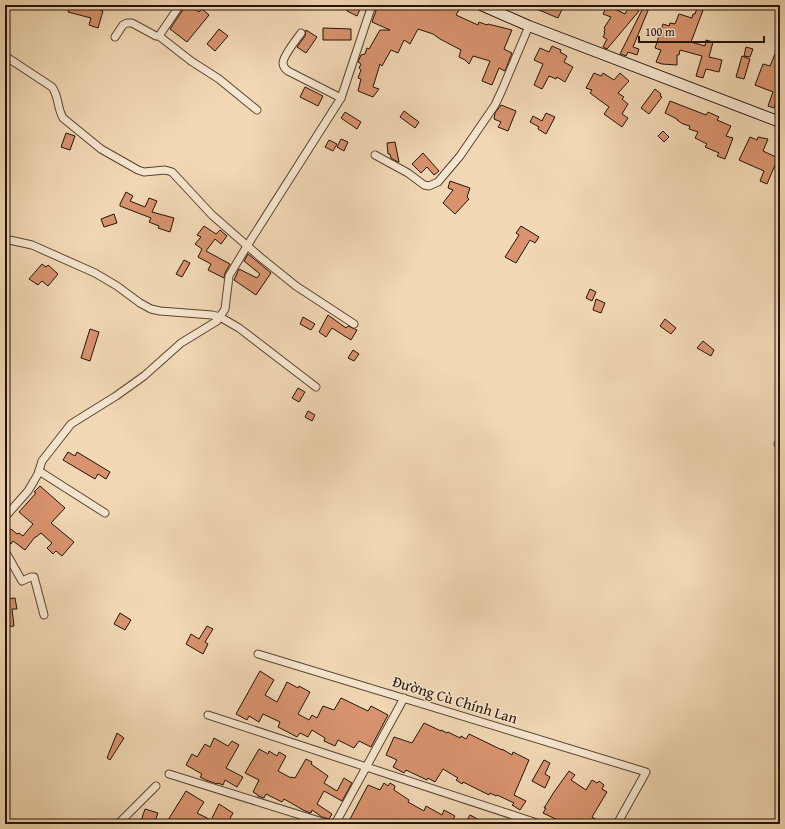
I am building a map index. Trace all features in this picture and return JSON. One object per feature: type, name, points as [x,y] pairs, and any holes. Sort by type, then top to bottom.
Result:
[{"type":"main road","points":[[481,5],[529,26],[780,122]]},
{"type":"street","points":[[159,36],[180,5]]},
{"type":"street","points":[[5,517],[28,491],[38,474],[42,461],[71,424],[116,396],[144,376],[181,343],[217,321],[220,317],[225,308],[229,276],[341,98],[372,5]]},
{"type":"street","points":[[115,37],[127,22],[132,23],[156,36],[159,36],[191,61],[219,79],[257,110]]},
{"type":"street","points":[[375,155],[408,173],[424,185],[429,186],[438,182],[468,146],[498,98],[529,26]]},
{"type":"street","points":[[301,33],[284,60],[283,66],[288,71],[341,98]]},
{"type":"street","points":[[5,56],[52,87],[56,93],[63,118],[101,149],[124,163],[144,172],[165,170],[172,172],[212,215],[247,246],[296,286],[354,324]]},
{"type":"street","points":[[5,239],[32,245],[90,271],[117,286],[151,309],[220,317],[239,328],[316,387]]},
{"type":"street","points":[[39,471],[105,513]]},
{"type":"street","points":[[5,551],[22,581],[31,577],[35,578],[44,615]]},
{"type":"street","name":"Đường Cù Chính Lan","points":[[258,654],[646,772],[617,824]]},
{"type":"street","points":[[335,824],[404,698]]},
{"type":"street","points":[[208,715],[540,824]]},
{"type":"street","points":[[169,774],[329,824]]},
{"type":"street","points":[[118,824],[156,786]]},
{"type":"building","points":[[70,5],[86,5],[103,11],[98,28],[89,25],[91,18],[68,12]]},
{"type":"building","points":[[186,5],[190,5],[199,12],[202,9],[209,15],[187,42],[170,29]]},
{"type":"building","points":[[350,5],[362,5],[357,16],[347,11]]},
{"type":"building","points":[[378,5],[410,5],[420,10],[423,5],[429,9],[431,5],[449,5],[459,10],[456,15],[478,25],[479,22],[512,30],[504,49],[512,53],[505,71],[499,68],[492,85],[482,81],[490,61],[473,56],[469,64],[459,57],[461,50],[433,34],[418,29],[410,44],[404,40],[398,53],[391,50],[382,66],[380,64],[373,87],[379,89],[373,97],[358,91],[361,79],[358,78],[361,70],[359,68],[361,64],[358,62],[361,55],[365,54],[367,48],[369,49],[380,30],[390,30],[372,22]]},
{"type":"building","points":[[527,5],[564,5],[558,18]]},
{"type":"building","points":[[607,5],[614,5],[613,8],[625,14],[629,6],[639,11],[607,49],[603,47],[607,39],[603,37],[605,33],[604,28],[611,17],[603,14]]},
{"type":"building","points":[[698,5],[705,5],[691,42],[705,46],[706,40],[713,42],[709,57],[722,60],[719,72],[706,69],[703,78],[696,76],[702,56],[680,50],[679,55],[677,55],[677,65],[662,64],[656,62],[661,50],[655,48],[663,24],[669,26],[670,23],[675,24],[679,14],[692,18]]},
{"type":"building","points":[[644,6],[649,8],[633,47],[639,49],[637,55],[628,52],[626,56],[620,54]]},
{"type":"building","points":[[323,28],[351,29],[351,40],[323,40]]},
{"type":"building","points":[[219,29],[228,36],[215,51],[207,44]]},
{"type":"building","points":[[306,30],[317,37],[306,53],[297,47],[305,36]]},
{"type":"building","points":[[780,42],[780,97],[778,97],[774,108],[768,106],[773,92],[755,85],[763,64],[770,66]]},
{"type":"building","points":[[552,46],[561,50],[560,52],[567,56],[564,62],[573,67],[565,82],[557,77],[556,79],[549,76],[542,89],[534,85],[543,64],[534,60],[540,48],[549,52]]},
{"type":"building","points":[[746,47],[753,49],[750,57],[744,56]]},
{"type":"building","points":[[742,56],[750,59],[744,79],[736,77]]},
{"type":"building","points":[[594,73],[601,76],[603,73],[614,80],[620,73],[629,81],[618,93],[624,97],[622,99],[628,104],[622,114],[628,118],[622,127],[604,114],[609,107],[590,93],[592,90],[586,88]]},
{"type":"building","points":[[305,87],[323,96],[318,106],[300,97]]},
{"type":"building","points":[[655,89],[661,94],[660,96],[662,97],[649,114],[641,108]]},
{"type":"building","points":[[670,101],[706,115],[708,112],[719,117],[717,120],[731,126],[726,136],[733,138],[725,159],[717,156],[719,153],[705,147],[707,144],[695,138],[698,132],[689,129],[690,126],[683,124],[665,113]]},
{"type":"building","points":[[501,105],[516,111],[508,131],[498,127],[501,122],[494,119],[495,113]]},
{"type":"building","points":[[404,111],[419,122],[415,128],[400,117]]},
{"type":"building","points":[[345,112],[361,122],[357,129],[341,118]]},
{"type":"building","points":[[546,113],[555,117],[546,134],[538,129],[539,127],[530,122],[533,116],[542,121]]},
{"type":"building","points":[[663,131],[669,137],[664,142],[658,136]]},
{"type":"building","points":[[66,133],[75,136],[70,150],[61,147]]},
{"type":"building","points":[[750,137],[757,140],[758,137],[768,139],[763,151],[778,158],[767,184],[760,181],[764,171],[739,160]]},
{"type":"building","points":[[341,139],[348,142],[344,151],[337,147]]},
{"type":"building","points":[[329,140],[337,144],[333,151],[325,147]]},
{"type":"building","points":[[395,142],[399,162],[391,158],[390,154],[388,154],[387,143]]},
{"type":"building","points":[[423,153],[439,171],[434,175],[427,167],[421,173],[412,164]]},
{"type":"building","points":[[450,181],[470,188],[467,197],[469,199],[455,214],[443,203],[453,190],[448,188]]},
{"type":"building","points":[[126,192],[133,196],[130,201],[145,207],[149,198],[157,201],[152,212],[174,218],[170,232],[158,228],[159,226],[149,222],[151,218],[120,206]]},
{"type":"building","points":[[114,214],[117,223],[104,227],[101,219]]},
{"type":"building","points":[[204,226],[216,234],[220,230],[227,236],[221,244],[215,239],[206,251],[230,264],[224,278],[208,270],[211,264],[198,257],[202,249],[195,244],[201,237],[197,235]]},
{"type":"building","points":[[521,226],[539,237],[535,243],[530,240],[516,263],[505,257],[519,235],[516,233]]},
{"type":"building","points":[[248,254],[271,273],[256,295],[234,280],[239,269],[257,278],[260,274],[244,261]]},
{"type":"building","points":[[184,260],[190,263],[182,277],[176,274]]},
{"type":"building","points":[[42,264],[46,267],[48,265],[58,274],[48,286],[42,281],[38,285],[29,279]]},
{"type":"building","points":[[590,289],[596,292],[592,301],[586,298]]},
{"type":"building","points":[[596,299],[605,303],[601,313],[593,310]]},
{"type":"building","points":[[328,315],[346,328],[348,326],[357,330],[351,340],[332,328],[326,337],[319,332]]},
{"type":"building","points":[[303,317],[315,324],[311,330],[300,324]]},
{"type":"building","points":[[665,319],[676,328],[671,334],[660,326]]},
{"type":"building","points":[[90,329],[99,332],[90,361],[81,358]]},
{"type":"building","points":[[703,341],[714,350],[711,356],[697,348]]},
{"type":"building","points":[[353,350],[359,354],[354,361],[348,358]]},
{"type":"building","points":[[298,388],[305,392],[299,402],[292,398]]},
{"type":"building","points":[[308,411],[315,415],[312,421],[305,417]]},
{"type":"building","points":[[68,452],[75,456],[77,452],[110,472],[106,479],[98,474],[95,479],[63,460]]},
{"type":"building","points":[[40,486],[65,508],[51,523],[74,542],[62,556],[56,551],[53,554],[47,548],[52,543],[41,533],[35,537],[25,550],[13,541],[11,544],[5,539],[5,536],[11,529],[17,534],[19,533],[23,536],[33,524],[19,512],[36,493],[34,492]]},
{"type":"building","points":[[15,598],[17,609],[12,609],[14,626],[5,627],[5,599]]},
{"type":"building","points":[[120,613],[131,620],[125,630],[114,624]]},
{"type":"building","points":[[207,626],[213,629],[205,642],[208,644],[203,654],[186,644],[191,634],[199,639]]},
{"type":"building","points":[[260,671],[274,680],[265,695],[277,702],[287,682],[310,692],[298,714],[309,720],[312,715],[317,718],[323,706],[334,710],[341,698],[368,711],[371,706],[388,715],[371,747],[359,741],[354,748],[338,740],[335,746],[324,741],[325,738],[312,730],[308,737],[300,733],[297,737],[278,727],[280,722],[263,714],[259,722],[249,716],[247,720],[236,714]]},
{"type":"building","points":[[424,723],[460,738],[461,736],[466,739],[469,734],[512,755],[513,752],[529,760],[514,795],[526,801],[520,810],[512,805],[514,803],[497,795],[496,796],[490,793],[489,795],[463,782],[462,784],[456,780],[458,778],[443,769],[435,782],[428,778],[427,780],[406,770],[404,773],[393,767],[397,760],[386,755],[394,737],[412,743]]},
{"type":"building","points":[[117,733],[124,738],[110,760],[107,758]]},
{"type":"building","points":[[214,738],[228,746],[232,741],[239,745],[226,768],[243,777],[237,787],[225,780],[223,785],[206,780],[200,777],[202,774],[186,765],[192,754],[197,757],[205,744],[210,747]]},
{"type":"building","points":[[259,749],[268,754],[269,751],[277,756],[279,752],[286,756],[278,771],[291,778],[295,778],[306,759],[312,762],[311,764],[328,776],[324,783],[337,791],[344,778],[352,783],[342,801],[324,791],[317,804],[332,814],[329,819],[322,817],[312,810],[311,813],[305,811],[284,799],[282,802],[266,794],[264,798],[258,796],[253,792],[259,780],[245,773]]},
{"type":"building","points":[[544,760],[550,763],[545,774],[550,777],[545,788],[532,781]]},
{"type":"building","points":[[569,771],[575,775],[571,780],[586,790],[592,780],[597,783],[599,781],[604,785],[602,789],[607,792],[592,817],[604,824],[582,824],[575,819],[572,824],[566,824],[543,813],[546,808],[544,808]]},
{"type":"building","points":[[384,783],[388,786],[390,783],[395,786],[394,790],[409,800],[408,802],[424,811],[426,806],[442,815],[444,810],[455,816],[450,824],[355,824],[349,821],[368,785],[380,790]]},
{"type":"building","points":[[186,791],[204,802],[197,813],[211,820],[219,804],[233,813],[227,824],[174,824],[168,820]]},
{"type":"building","points":[[145,809],[158,813],[154,824],[140,824]]},
{"type":"building","points":[[470,815],[487,824],[465,824]]}]
